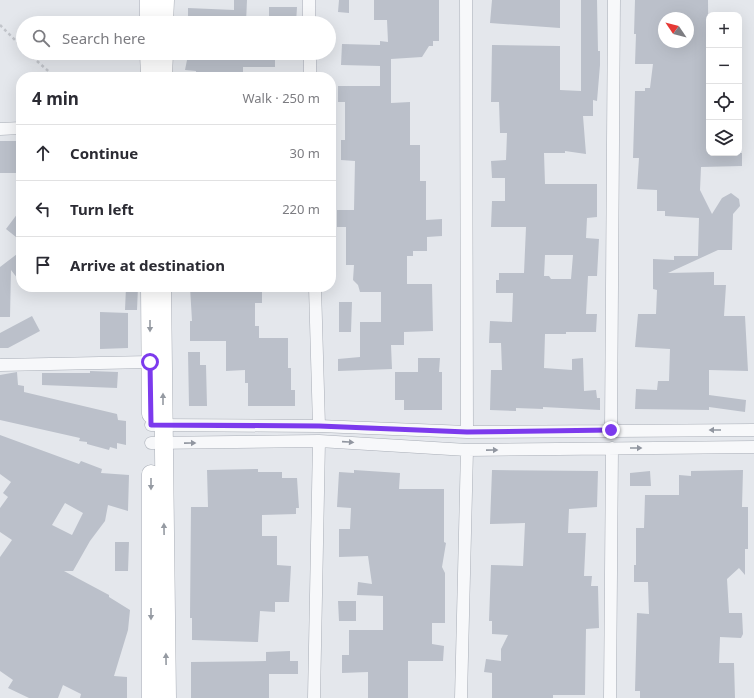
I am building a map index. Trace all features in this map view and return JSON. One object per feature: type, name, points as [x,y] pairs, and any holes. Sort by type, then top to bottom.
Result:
[{"type":"street","points":[[149,0],[149,16]]},
{"type":"street","points":[[164,16],[165,0]]},
{"type":"street","points":[[309,0],[309,16]]},
{"type":"street","points":[[466,0],[467,432]]},
{"type":"street","points":[[611,430],[614,0]]},
{"type":"street","points":[[150,60],[150,72]]},
{"type":"street","points":[[163,72],[164,60]]},
{"type":"street","points":[[310,60],[310,72]]},
{"type":"street","points":[[0,129],[16,128]]},
{"type":"street","points":[[150,292],[150,362],[157,425]]},
{"type":"street","points":[[151,698],[157,425],[162,292]]},
{"type":"street","points":[[315,292],[319,426]]},
{"type":"street","points":[[0,365],[150,362]]},
{"type":"street","points":[[157,425],[319,426],[467,432],[754,430]]},
{"type":"street","points":[[157,443],[319,440],[467,450],[754,447]]},
{"type":"street","points":[[314,698],[319,440]]},
{"type":"street","points":[[157,443],[167,698]]},
{"type":"street","points":[[610,698],[612,448]]},
{"type":"street","points":[[461,698],[467,450]]},
{"type":"path","points":[[0,26],[16,41]]},
{"type":"path","points":[[36,60],[49,72]]},
{"type":"building","points":[[234,0],[247,0],[246,16],[188,16],[188,8],[234,10]]},
{"type":"building","points":[[339,0],[349,0],[349,13],[338,12]]},
{"type":"building","points":[[374,0],[439,0],[439,41],[433,41],[433,46],[429,46],[422,57],[391,59],[391,103],[410,102],[410,145],[420,145],[420,181],[426,181],[426,220],[442,219],[442,236],[427,237],[427,251],[413,251],[413,256],[407,256],[407,284],[432,284],[433,331],[404,332],[404,345],[391,345],[392,369],[338,371],[338,359],[360,357],[360,322],[381,322],[381,292],[360,292],[358,285],[353,280],[354,265],[346,265],[346,227],[337,227],[337,210],[354,210],[355,161],[341,160],[341,140],[345,140],[345,102],[338,102],[338,86],[380,86],[380,66],[341,65],[342,44],[380,45],[380,41],[388,42],[387,20],[374,20]]},
{"type":"building","points":[[492,0],[560,0],[560,28],[490,23]]},
{"type":"building","points":[[581,0],[597,0],[598,51],[600,51],[600,65],[597,101],[593,100],[593,116],[583,116],[586,154],[565,151],[565,153],[544,153],[545,184],[597,184],[597,217],[587,218],[586,238],[599,239],[597,276],[588,276],[586,314],[597,314],[596,332],[545,334],[544,368],[572,370],[572,359],[583,358],[584,391],[596,390],[597,398],[600,398],[600,410],[543,407],[543,409],[516,408],[516,411],[490,410],[491,370],[502,370],[501,343],[489,343],[490,321],[512,322],[513,293],[496,293],[496,280],[499,280],[499,273],[524,273],[526,227],[491,227],[492,201],[505,201],[505,178],[492,178],[491,161],[506,160],[507,133],[500,133],[499,102],[491,102],[492,45],[560,46],[560,90],[581,91]],"holes":[[[545,255],[573,255],[571,279],[551,279],[549,276],[544,276]]]},
{"type":"building","points":[[635,0],[708,0],[708,12],[706,12],[706,156],[742,156],[742,166],[701,167],[700,190],[712,214],[722,198],[731,193],[739,199],[740,206],[733,214],[732,250],[718,250],[668,273],[714,272],[714,285],[726,285],[724,316],[745,316],[748,371],[709,370],[709,395],[746,400],[745,412],[709,407],[709,410],[635,409],[636,389],[657,390],[658,381],[669,381],[670,349],[635,347],[638,314],[656,314],[657,290],[653,289],[653,259],[674,260],[674,256],[698,256],[699,218],[665,216],[665,211],[657,211],[657,190],[637,189],[639,158],[633,158],[635,91],[645,91],[645,88],[650,88],[653,64],[635,64],[636,34],[634,34]]},
{"type":"building","points":[[269,7],[297,7],[296,16],[269,16]]},
{"type":"building","points":[[187,60],[275,60],[275,67],[243,67],[243,72],[196,72],[185,70]]},
{"type":"building","points":[[0,141],[16,141],[16,173],[0,173]]},
{"type":"building","points":[[16,216],[16,237],[6,229]]},
{"type":"building","points":[[16,255],[16,276],[11,270],[10,317],[0,317],[0,267]]},
{"type":"building","points":[[126,292],[138,292],[137,310],[125,310]]},
{"type":"building","points":[[190,292],[262,292],[262,303],[255,303],[255,326],[259,326],[259,338],[288,338],[288,368],[291,368],[291,390],[295,390],[295,406],[248,406],[248,383],[245,383],[245,370],[226,371],[226,341],[190,341],[190,321],[192,321]]},
{"type":"building","points":[[339,302],[352,302],[351,332],[339,332]]},
{"type":"building","points":[[100,312],[128,313],[128,348],[100,349]]},
{"type":"building","points":[[32,316],[40,331],[8,348],[0,348],[0,333]]},
{"type":"building","points":[[188,352],[200,352],[200,365],[206,365],[207,406],[189,406]]},
{"type":"building","points":[[418,358],[440,358],[439,372],[442,372],[442,410],[404,410],[404,400],[395,400],[395,372],[418,372]]},
{"type":"building","points":[[90,371],[118,372],[117,388],[42,385],[42,373],[90,373]]},
{"type":"building","points":[[17,372],[18,385],[24,386],[24,392],[117,414],[118,420],[126,421],[126,445],[117,443],[117,449],[110,447],[109,450],[87,444],[87,442],[79,441],[80,438],[0,420],[0,375]]},
{"type":"building","points":[[0,435],[79,464],[81,461],[102,469],[101,473],[129,475],[128,511],[108,505],[105,521],[90,541],[73,571],[64,571],[109,595],[109,597],[130,610],[128,630],[114,676],[127,677],[127,698],[80,698],[81,694],[63,685],[58,698],[29,698],[8,688],[13,680],[0,671],[0,557],[12,540],[0,532],[0,508],[8,497],[3,493],[11,482],[0,474]],"holes":[[[65,503],[83,513],[72,535],[52,525]]]},
{"type":"building","points":[[258,469],[258,472],[282,472],[282,478],[297,478],[299,508],[296,508],[296,514],[262,515],[262,536],[277,536],[277,565],[291,566],[289,602],[275,602],[275,612],[260,611],[258,642],[192,640],[192,618],[190,618],[191,507],[208,507],[207,470]]},
{"type":"building","points":[[354,470],[400,473],[399,489],[444,489],[444,542],[446,543],[442,567],[445,573],[445,623],[432,623],[432,644],[444,646],[443,661],[408,661],[408,698],[368,698],[368,672],[342,673],[342,655],[349,655],[349,630],[383,630],[383,596],[357,595],[358,582],[372,584],[368,556],[339,557],[339,529],[350,529],[351,508],[337,507],[339,472],[354,473]]},
{"type":"building","points":[[492,470],[598,471],[597,507],[569,509],[568,533],[586,533],[584,576],[592,576],[591,586],[598,586],[599,628],[586,629],[585,695],[553,695],[553,698],[492,698],[492,673],[484,672],[486,659],[501,661],[501,649],[508,635],[492,634],[492,621],[489,621],[491,565],[523,566],[525,523],[490,524]]},
{"type":"building","points":[[743,470],[742,507],[748,507],[748,549],[745,549],[745,575],[739,568],[727,579],[729,613],[742,613],[743,634],[741,638],[720,637],[719,663],[734,663],[735,698],[640,698],[640,691],[635,691],[637,613],[649,614],[648,582],[634,582],[634,565],[636,565],[636,528],[644,528],[645,495],[679,495],[679,475],[691,476],[691,471]]},
{"type":"building","points":[[650,471],[651,486],[630,486],[630,473]]},
{"type":"building","points":[[115,542],[129,542],[128,571],[115,571]]},
{"type":"building","points":[[338,601],[356,601],[356,621],[339,621]]},
{"type":"building","points":[[290,651],[290,661],[298,661],[298,674],[269,674],[269,698],[191,698],[191,662],[266,661],[266,652]]},
{"type":"route","points":[[150,362],[151,425],[319,426],[467,432],[611,430]]}]
